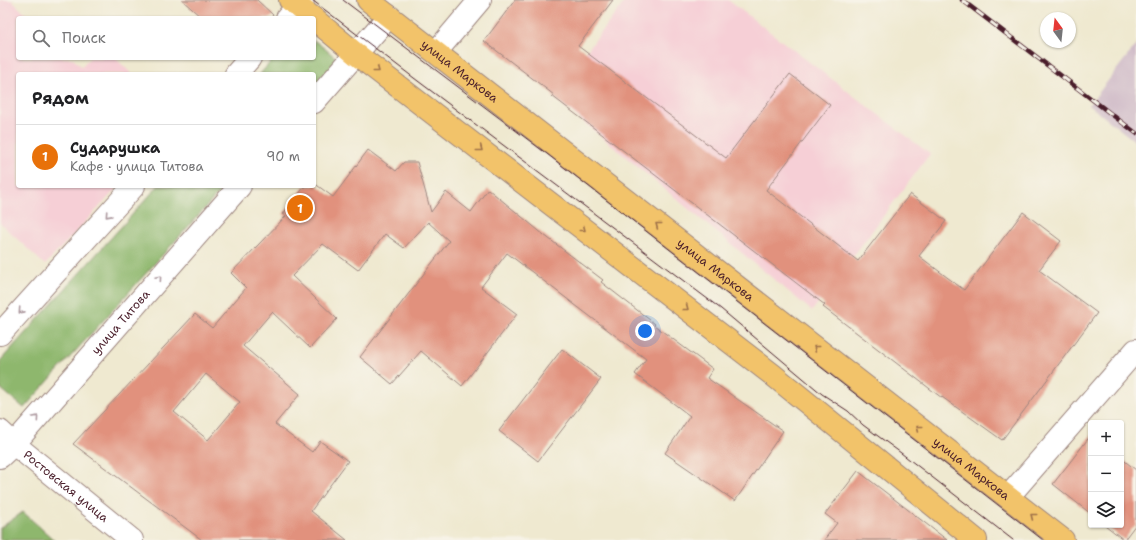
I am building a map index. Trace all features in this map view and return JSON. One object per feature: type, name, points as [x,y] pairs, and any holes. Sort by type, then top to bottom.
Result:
[{"type":"main road","name":"улица Маркова","points":[[368,0],[1064,540]]},
{"type":"main road","points":[[316,22],[766,370],[976,540]]},
{"type":"street","points":[[436,52],[480,0]]},
{"type":"street","points":[[316,100],[389,16]]},
{"type":"street","points":[[238,72],[248,60]]},
{"type":"street","points":[[0,334],[132,188]]},
{"type":"street","name":"улица Титова","points":[[5,444],[238,188]]},
{"type":"street","points":[[1008,497],[1136,350]]},
{"type":"street","name":"Ростовская улица","points":[[5,444],[132,540]]},
{"type":"shaded area","points":[[0,0],[11,0],[28,16],[16,16],[16,60],[74,60],[82,67],[88,60],[117,60],[130,72],[16,72],[16,188],[117,188],[45,265],[0,223]]},
{"type":"shaded area","points":[[626,0],[728,0],[930,154],[812,311],[552,96]]},
{"type":"shaded area","points":[[1136,45],[1136,142],[1089,105]]},
{"type":"green space","points":[[316,42],[339,60],[316,86],[316,72],[262,72],[272,60],[316,60]]},
{"type":"green space","points":[[156,188],[223,188],[24,408],[0,388],[0,361]]},
{"type":"green space","points":[[23,512],[54,540],[0,540],[0,528]]},
{"type":"building","points":[[182,0],[257,0],[273,15],[272,16],[200,16]]},
{"type":"building","points":[[515,0],[613,0],[578,46],[726,158],[790,74],[830,105],[766,190],[858,261],[910,194],[946,221],[919,256],[964,290],[1023,212],[1061,241],[1039,270],[1097,313],[1002,440],[942,398],[823,307],[825,305],[552,96],[554,95],[484,41]]},
{"type":"building","points":[[368,150],[396,171],[404,162],[417,162],[431,212],[446,192],[471,212],[488,189],[544,235],[603,280],[601,282],[655,324],[654,325],[713,369],[707,378],[783,431],[735,501],[665,453],[690,416],[635,374],[646,359],[507,253],[481,287],[517,314],[462,386],[421,351],[392,384],[360,357],[449,241],[428,222],[404,248],[385,234],[358,270],[323,244],[292,276],[337,319],[310,348],[272,312],[243,346],[300,394],[275,424],[312,452],[320,441],[348,461],[311,511],[347,540],[202,540],[73,444],[195,314],[212,328],[246,288],[231,273],[286,216],[283,214],[303,188],[316,188],[316,184],[333,197]],"holes":[[[206,374],[240,402],[208,440],[174,412]]]},
{"type":"building","points":[[562,349],[601,379],[538,461],[499,431]]},
{"type":"building","points":[[1088,439],[1088,512],[1053,484]]},
{"type":"building","points":[[1124,460],[1136,470],[1136,524],[1124,540],[1109,528],[1124,528]]},
{"type":"building","points":[[858,471],[947,540],[824,540],[837,523],[825,514]]},
{"type":"tram line","points":[[312,0],[721,309],[822,394],[848,411],[863,425],[1013,540]]},
{"type":"tram line","points":[[343,0],[547,154],[1043,540]]},
{"type":"railway","points":[[962,0],[1136,133]]},
{"type":"place","name":"Сударушка","points":[[300,208]]}]
